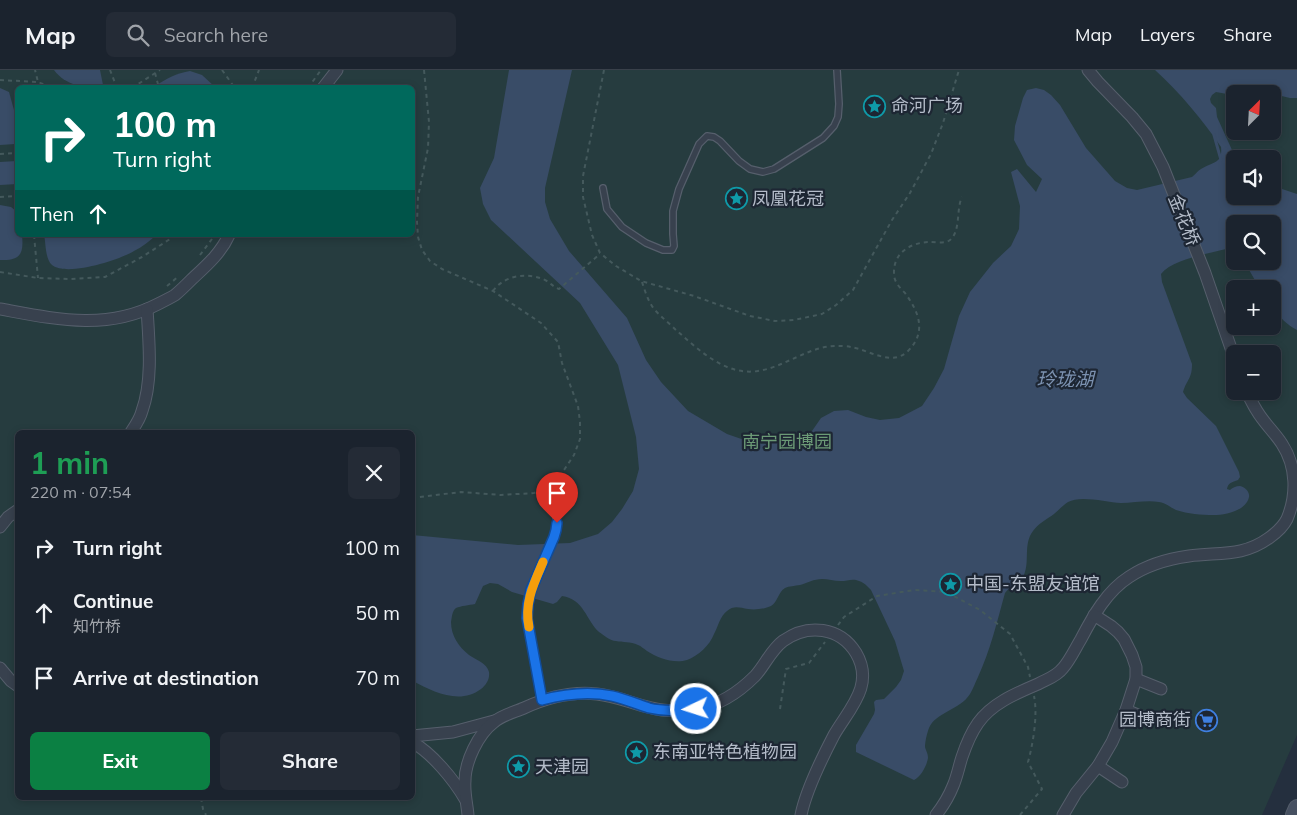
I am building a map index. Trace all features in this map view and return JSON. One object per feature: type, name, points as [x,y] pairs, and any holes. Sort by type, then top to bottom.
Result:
[{"type":"main road","points":[[1294,815],[1297,808]]},
{"type":"street","points":[[326,85],[337,70]]},
{"type":"street","name":"金花桥","points":[[1088,70],[1146,134],[1163,167],[1221,311],[1231,345]]},
{"type":"street","points":[[0,309],[66,320],[86,321],[122,317],[147,309],[175,295],[210,263],[228,237]]},
{"type":"street","points":[[132,430],[142,411],[149,381],[147,309]]},
{"type":"street","points":[[936,815],[954,784],[969,738],[979,722],[990,710],[1008,697],[1053,678],[1072,655],[1094,615],[1108,596],[1127,578],[1146,567],[1168,560],[1243,551],[1268,539],[1286,521],[1294,503],[1296,486],[1294,469],[1283,445],[1251,400]]},
{"type":"street","points":[[0,527],[15,512]]},
{"type":"street","points":[[1063,815],[1076,793],[1098,766],[1112,742],[1126,710],[1136,679],[1136,667],[1124,639],[1111,626],[1094,615]]},
{"type":"street","points":[[415,736],[453,732],[494,721],[542,700],[568,694],[612,696],[661,710],[696,709],[716,704],[740,689],[755,675],[784,640],[811,630],[826,631],[843,639],[856,654],[862,672],[862,681],[860,691],[852,708],[835,733],[821,760],[801,815]]},
{"type":"street","points":[[0,668],[15,684]]},
{"type":"street","points":[[1136,679],[1161,689]]},
{"type":"street","points":[[1126,710],[1145,718]]},
{"type":"street","points":[[468,815],[464,780],[469,758],[476,742],[494,721]]},
{"type":"street","points":[[415,744],[449,775],[467,802]]},
{"type":"street","points":[[1098,766],[1122,782]]},
{"type":"lane","points":[[603,188],[608,209],[622,227],[646,243],[663,250],[672,250],[674,246],[673,211],[679,189],[698,144],[707,136],[714,136],[739,161],[750,169],[763,172],[774,169],[823,138],[834,126],[838,117],[839,104],[836,70]]},
{"type":"lane","points":[[542,700],[527,618],[531,590],[556,530],[557,523],[551,488]]},
{"type":"path","points":[[35,70],[37,85]]},
{"type":"path","points":[[110,70],[116,85]]},
{"type":"path","points":[[137,85],[160,70]]},
{"type":"path","points":[[222,70],[233,85]]},
{"type":"path","points":[[253,85],[259,70]]},
{"type":"path","points":[[310,85],[321,70]]},
{"type":"path","points":[[415,498],[461,492],[501,496],[534,493],[551,488],[574,455],[580,439],[578,406],[562,363],[558,342],[541,323],[494,291],[442,269],[430,261],[422,250],[416,222],[418,197],[428,148],[429,122],[424,70]]},
{"type":"path","points":[[604,70],[583,176],[583,197],[587,218],[600,253],[616,266],[642,282],[694,296],[750,316],[774,321],[794,320],[822,314],[853,290],[931,154],[943,123],[959,70]]},
{"type":"path","points":[[155,73],[158,85]]},
{"type":"path","points":[[0,80],[38,82],[46,85]]},
{"type":"path","points":[[0,154],[15,153]]},
{"type":"path","points":[[0,197],[15,196]]},
{"type":"path","points":[[642,282],[646,295],[654,308],[701,352],[718,363],[734,370],[757,371],[778,366],[819,348],[836,346],[853,347],[870,353],[896,358],[904,355],[910,349],[916,340],[920,328],[913,308],[898,285],[894,274],[899,255],[905,249],[916,244],[950,240],[957,228],[958,209],[962,197]]},
{"type":"path","points":[[34,237],[38,278]]},
{"type":"path","points":[[0,272],[38,278],[70,280],[105,277],[142,257],[172,237]]},
{"type":"path","points":[[198,258],[214,237]]},
{"type":"path","points":[[494,291],[504,281],[513,277],[524,276],[546,281],[560,289],[600,253]]},
{"type":"path","points":[[163,290],[184,271]]},
{"type":"path","points":[[780,709],[786,669],[809,663],[844,617],[877,596],[914,590],[946,592],[980,610],[1010,634],[1028,667],[1036,704],[1032,746],[1028,762],[1042,789],[1020,815]]},
{"type":"path","points":[[201,800],[206,815]]},
{"type":"green space","name":"南宁园博园","points":[[0,70],[1297,70],[1297,735],[1262,815],[0,815]]},
{"type":"water","points":[[54,70],[100,70],[103,85],[75,85],[58,75]]},
{"type":"water","name":"玲珑湖","points":[[509,70],[572,70],[545,188],[545,202],[550,219],[569,251],[627,318],[646,360],[661,382],[688,411],[727,434],[753,443],[768,444],[812,431],[821,418],[834,411],[848,410],[880,420],[899,418],[922,406],[944,369],[959,316],[970,292],[993,263],[1011,246],[1019,229],[1020,206],[1011,172],[1017,169],[1036,192],[1042,179],[1027,165],[1014,140],[1015,126],[1027,90],[1036,88],[1044,90],[1051,95],[1060,105],[1086,148],[1115,181],[1127,188],[1137,190],[1192,177],[1200,170],[1216,162],[1221,153],[1221,147],[1198,116],[1155,70],[1297,70],[1297,98],[1281,96],[1281,85],[1226,85],[1226,94],[1216,92],[1210,99],[1216,108],[1217,117],[1232,150],[1226,150],[1226,205],[1281,205],[1281,189],[1297,194],[1297,330],[1281,318],[1281,280],[1255,280],[1249,270],[1281,270],[1281,215],[1226,215],[1226,249],[1174,264],[1161,274],[1162,282],[1192,364],[1190,376],[1183,392],[1216,426],[1240,477],[1229,484],[1227,489],[1230,490],[1239,486],[1244,487],[1249,493],[1247,502],[1240,509],[1224,514],[1209,515],[1176,510],[1159,502],[1121,503],[1079,499],[1068,502],[1040,524],[1033,531],[1028,541],[1027,564],[1024,575],[1005,593],[990,647],[972,690],[960,704],[942,714],[932,723],[925,743],[928,756],[927,761],[921,774],[914,780],[856,752],[856,745],[874,714],[874,702],[884,699],[896,687],[904,671],[895,641],[871,590],[857,580],[816,580],[785,588],[773,604],[763,609],[732,608],[725,613],[710,642],[703,650],[695,656],[682,661],[666,660],[635,644],[609,639],[599,632],[580,606],[569,598],[562,596],[553,604],[512,592],[498,584],[490,583],[483,586],[475,604],[455,609],[451,622],[452,632],[459,645],[488,669],[489,677],[484,686],[473,694],[456,696],[438,693],[415,682],[415,535],[518,545],[570,543],[598,534],[612,522],[633,491],[639,469],[636,437],[618,365],[580,303],[491,220],[483,204],[480,188],[494,158]]},
{"type":"water","points":[[190,71],[202,75],[213,85],[157,85],[180,73]]},
{"type":"water","points":[[0,88],[9,92],[15,114],[15,144],[0,145]]},
{"type":"water","points":[[15,161],[15,184],[0,185],[0,162]]},
{"type":"water","points":[[0,205],[11,207],[15,210],[15,237],[22,237],[22,247],[21,252],[16,258],[0,260]]},
{"type":"water","points":[[44,237],[154,237],[127,255],[93,266],[69,269],[59,268],[52,265],[47,255]]},
{"type":"waterway","points":[[1214,135],[1221,160]]},
{"type":"slow traffic","points":[[529,627],[527,618],[531,590],[543,562]]},
{"type":"place","name":"命河广场","points":[[875,106]]},
{"type":"place","name":"凤凰花冠","points":[[736,199]]},
{"type":"place","name":"中国-东盟友谊馆","points":[[950,584]]},
{"type":"place","name":"园博商街","points":[[1207,720]]},
{"type":"place","name":"东南亚特色植物园","points":[[637,752]]},
{"type":"place","name":"天津园","points":[[519,767]]},
{"type":"route","points":[[557,523],[554,537],[531,590],[528,604],[527,618],[542,700],[568,694],[594,694],[612,696],[661,710],[696,709]]}]
